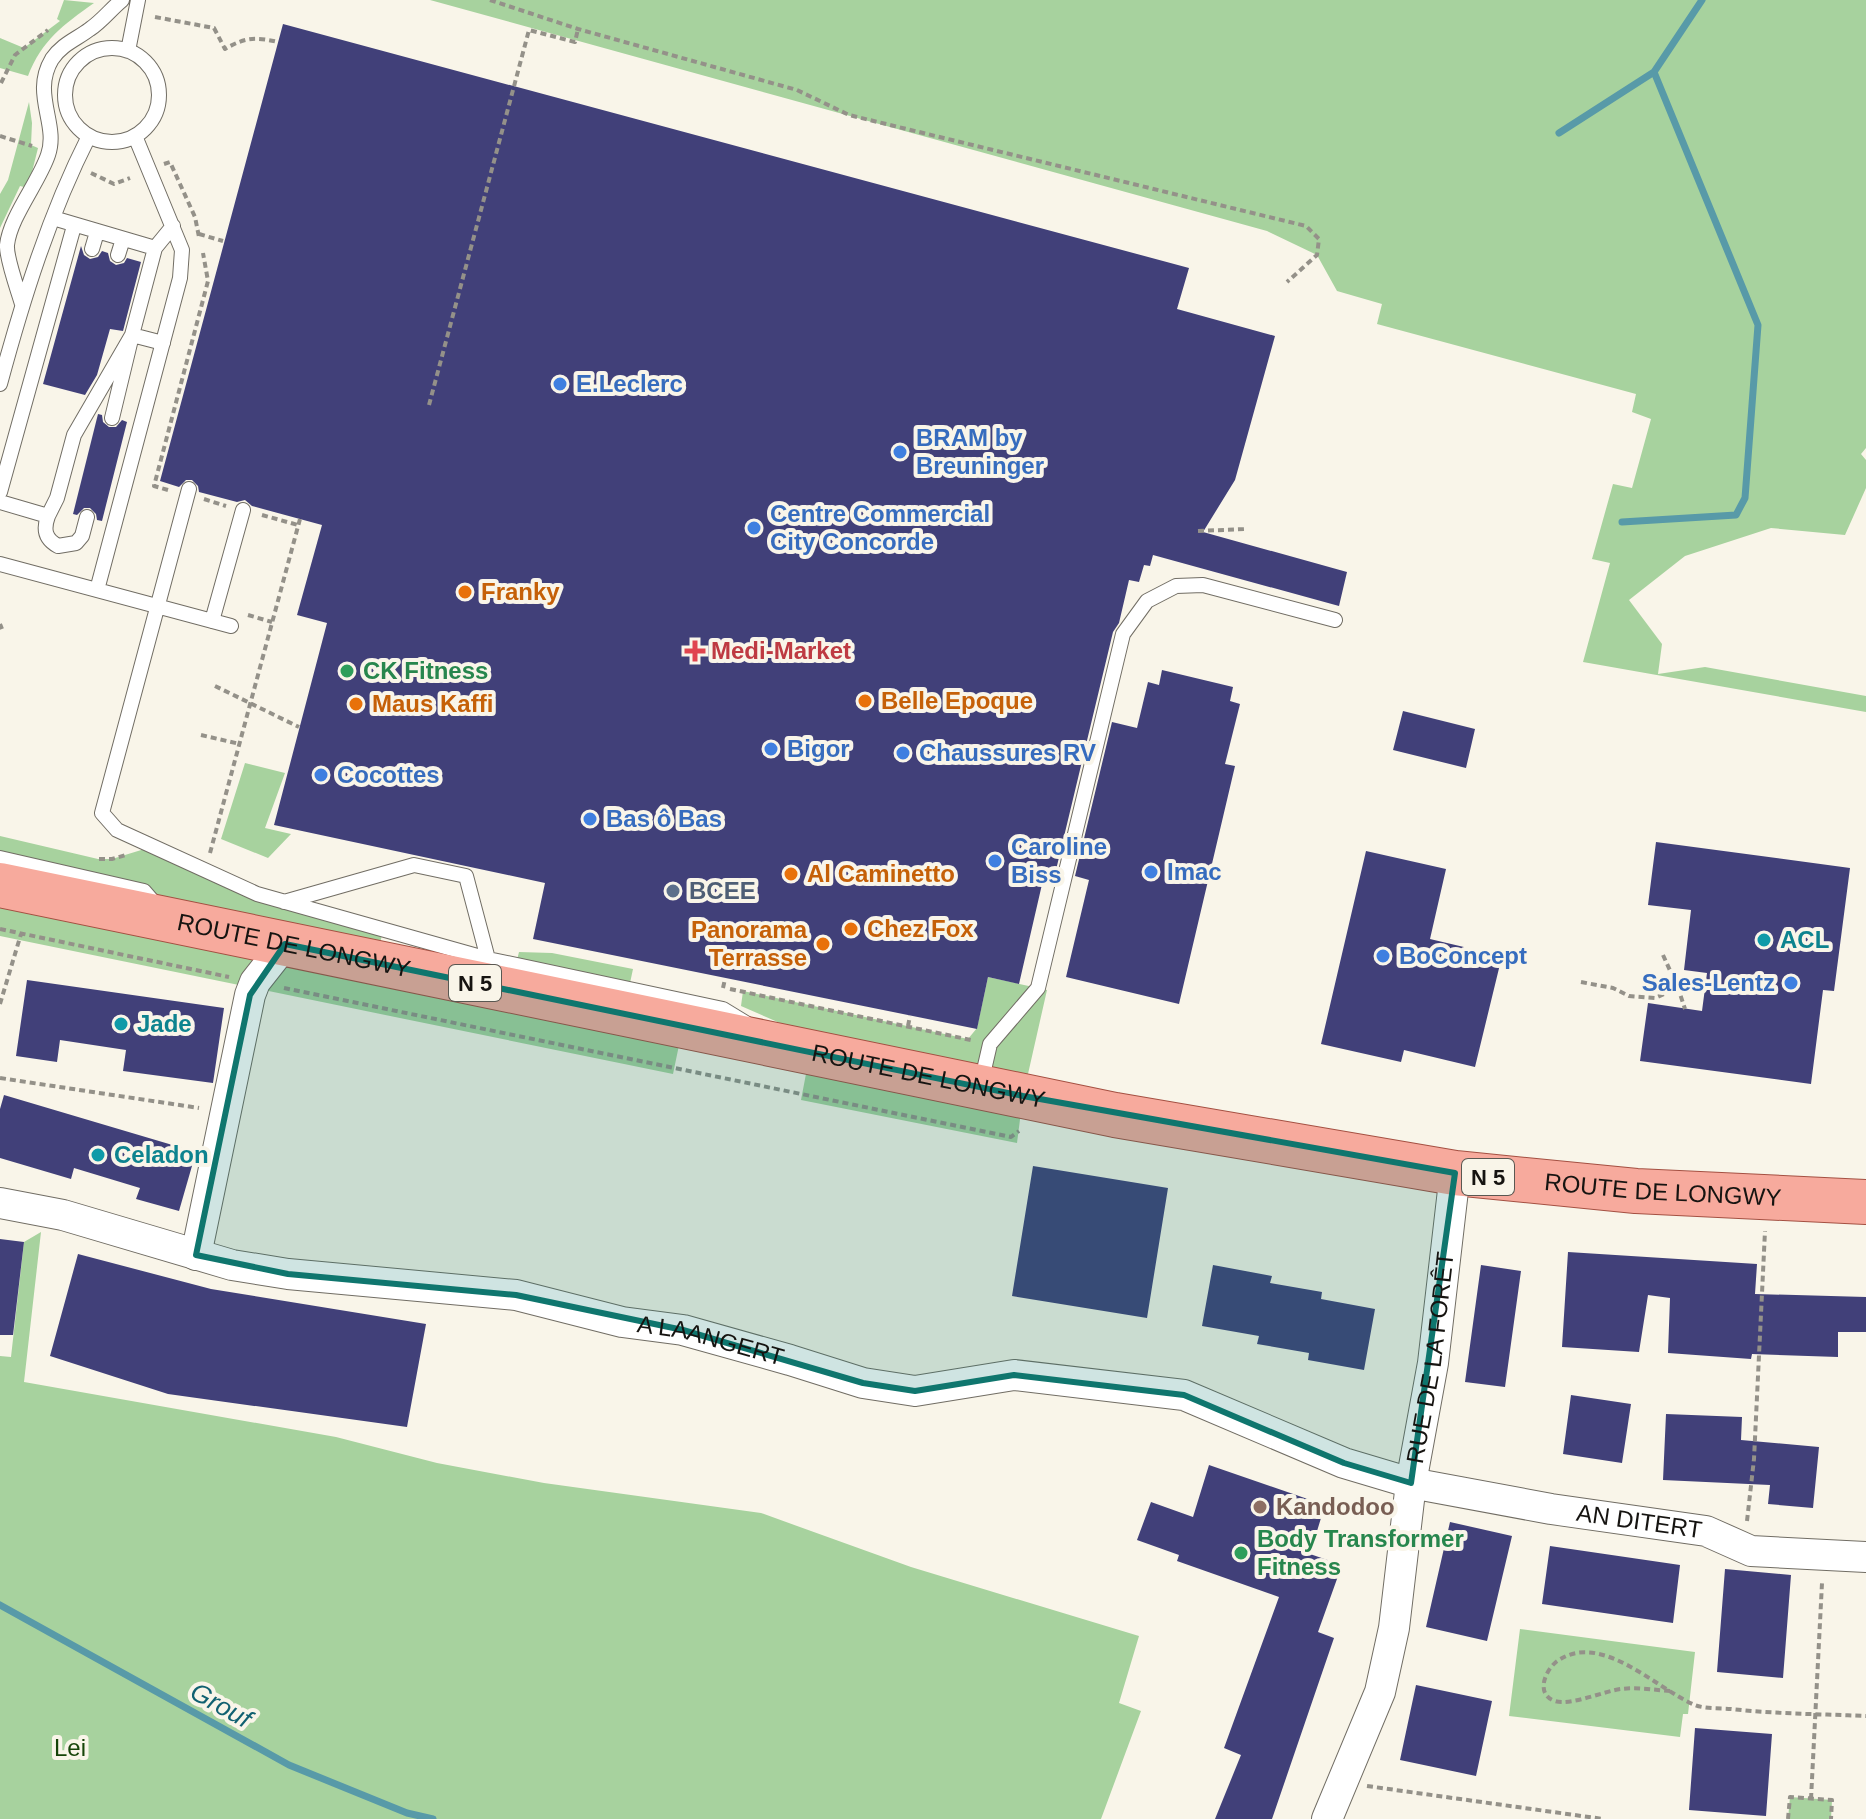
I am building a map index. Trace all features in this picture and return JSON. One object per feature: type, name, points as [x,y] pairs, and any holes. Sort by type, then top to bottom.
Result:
[{"type":"main road","name":"ROUTE DE LONGWY","points":[[0,885],[171,921],[284,923],[782,1046],[1115,1115],[1455,1173],[1636,1191],[1866,1202]]},
{"type":"street","points":[[196,1255],[222,1080],[255,982],[284,923]]},
{"type":"street","name":"RUE DE LA FORÊT","points":[[1327,1819],[1380,1692],[1394,1628],[1411,1483],[1433,1363],[1455,1173]]},
{"type":"street","name":"A LAANGERT","points":[[0,1203],[63,1215],[232,1265],[288,1274],[516,1295],[622,1322],[683,1330],[863,1383],[915,1391],[1014,1375],[1184,1395],[1344,1463],[1411,1483]]},
{"type":"street","name":"AN DITERT","points":[[1411,1483],[1551,1509],[1706,1531],[1751,1551],[1866,1557]]},
{"type":"lane","points":[[22,304],[7,246],[21,209],[49,153],[49,125],[43,100],[45,78],[53,58],[122,0]]},
{"type":"lane","points":[[128,51],[137,6]]},
{"type":"lane","points":[[112,48],[128,51],[150,67],[156,80],[159,96],[156,112],[148,126],[135,136],[120,141],[104,141],[89,136],[77,127],[68,113],[66,83],[72,69],[83,57],[97,50],[112,48]]},
{"type":"lane","points":[[0,384],[22,304],[53,218],[89,136]]},
{"type":"lane","points":[[97,590],[180,278],[182,250],[135,136]]},
{"type":"lane","points":[[53,218],[155,248]]},
{"type":"lane","points":[[0,492],[74,226]]},
{"type":"lane","points":[[112,418],[155,248],[173,226]]},
{"type":"lane","points":[[92,249],[97,232]]},
{"type":"lane","points":[[118,255],[123,239]]},
{"type":"lane","points":[[132,335],[163,343]]},
{"type":"lane","points":[[87,517],[82,536],[76,543],[58,546],[45,535],[44,526],[57,498],[74,435],[132,335]]},
{"type":"lane","points":[[189,489],[102,813],[117,830],[257,894],[284,923],[488,959],[723,1009],[782,1046]]},
{"type":"lane","points":[[0,502],[48,516]]},
{"type":"lane","points":[[212,621],[243,510]]},
{"type":"lane","points":[[0,564],[231,626]]},
{"type":"lane","points":[[980,1087],[990,1044],[1038,988],[1123,634],[1147,601],[1176,586],[1203,585],[1335,620]]},
{"type":"lane","points":[[0,858],[144,891],[171,921]]},
{"type":"lane","points":[[284,923],[414,865],[466,876],[488,959]]},
{"type":"path","points":[[490,0],[578,29],[797,90],[849,115],[1306,226],[1319,239],[1317,255],[1287,282]]},
{"type":"path","points":[[137,6],[214,28],[225,49],[254,37],[278,42]]},
{"type":"path","points":[[429,405],[529,30],[575,42],[578,29]]},
{"type":"path","points":[[1,83],[15,55],[48,30]]},
{"type":"path","points":[[199,234],[223,241]]},
{"type":"path","points":[[209,859],[300,519]]},
{"type":"path","points":[[1198,531],[1247,529]]},
{"type":"path","points":[[215,686],[299,727]]},
{"type":"path","points":[[201,735],[240,744]]},
{"type":"path","points":[[0,929],[1011,1137],[1020,1130]]},
{"type":"path","points":[[0,1004],[21,933]]},
{"type":"path","points":[[1663,955],[1685,1009]]},
{"type":"path","points":[[725,979],[723,988],[990,1044]]},
{"type":"path","points":[[1581,982],[1613,988],[1629,996],[1655,998],[1678,988],[1705,991]]},
{"type":"path","points":[[908,1026],[910,1016]]},
{"type":"path","points":[[0,1078],[203,1109]]},
{"type":"path","points":[[1743,1547],[1754,1459],[1762,1331],[1765,1198]]},
{"type":"path","points":[[1811,1799],[1824,1556]]},
{"type":"path","points":[[1670,1691],[1624,1689],[1565,1702],[1554,1701],[1546,1695],[1543,1685],[1546,1673],[1558,1661],[1578,1653],[1599,1654],[1619,1660],[1697,1706],[1866,1716]]},
{"type":"path","points":[[1343,1782],[1603,1819]]},
{"type":"path","points":[[1788,1819],[1790,1797],[1832,1800],[1831,1819]]},
{"type":"highlighted area","points":[[285,944],[1023,1096],[1455,1173],[1411,1483],[1344,1463],[1184,1395],[1014,1375],[915,1391],[863,1383],[683,1330],[516,1295],[288,1274],[196,1255],[250,995]]},
{"type":"green space","points":[[64,0],[94,3],[55,34],[40,52],[28,76],[0,68],[0,38],[24,48],[60,21],[57,19]]},
{"type":"green space","points":[[430,0],[1866,0],[1866,448],[1861,454],[1866,460],[1866,488],[1845,535],[1771,528],[1685,556],[1629,600],[1662,644],[1658,674],[1705,667],[1866,696],[1866,712],[1583,662],[1610,563],[1592,559],[1613,484],[1632,488],[1651,419],[1632,412],[1636,394],[1377,324],[1382,304],[1337,291],[1317,255],[1267,231]]},
{"type":"green space","points":[[29,102],[31,145],[38,148],[32,172],[24,187],[20,186],[0,228],[0,194],[8,180]]},
{"type":"green space","points":[[245,763],[285,773],[265,828],[291,834],[268,858],[221,839]]},
{"type":"green space","points":[[0,836],[98,859],[112,859],[151,847],[257,894],[383,930],[376,962],[683,1026],[673,1074],[0,936]]},
{"type":"green space","points":[[519,952],[552,953],[633,969],[630,983],[517,960]]},
{"type":"green space","points":[[988,977],[1047,990],[1023,1096],[1017,1143],[801,1100],[814,1032],[789,1027],[741,1006],[743,991],[968,1039],[977,1028]]},
{"type":"green space","name":"Lei","points":[[41,1232],[24,1382],[336,1437],[437,1463],[544,1483],[761,1513],[911,1567],[1139,1636],[1119,1703],[1141,1711],[1101,1819],[0,1819],[0,1356],[11,1357],[24,1242]]},
{"type":"green space","points":[[1520,1629],[1695,1652],[1688,1714],[1683,1714],[1680,1737],[1509,1716]]},
{"type":"green space","points":[[1790,1797],[1832,1800],[1831,1819],[1788,1819]]},
{"type":"building","name":"Centre Commercial City Concorde","points":[[283,24],[1189,268],[1177,309],[1275,336],[1235,480],[1203,532],[1347,572],[1339,606],[1153,555],[1150,566],[1144,565],[1139,582],[1129,580],[1119,623],[1113,632],[1056,870],[1046,867],[1019,984],[988,977],[977,1029],[533,939],[545,883],[274,825],[327,623],[297,615],[322,525],[252,506],[245,500],[237,502],[199,492],[192,480],[186,480],[179,487],[160,481]]},
{"type":"building","points":[[81,246],[84,255],[90,259],[98,257],[102,251],[108,253],[110,261],[116,265],[124,263],[127,258],[141,262],[123,331],[110,329],[97,375],[85,395],[43,384]]},
{"type":"building","points":[[98,414],[102,415],[103,422],[109,427],[116,427],[122,420],[127,422],[102,521],[97,520],[90,508],[73,514]]},
{"type":"building","name":"Imac","points":[[1162,670],[1233,687],[1230,701],[1240,704],[1225,764],[1235,766],[1179,1004],[1066,977],[1089,880],[1075,876],[1112,722],[1137,728],[1148,682],[1159,685]]},
{"type":"building","points":[[1403,711],[1475,729],[1466,768],[1393,750]]},
{"type":"building","name":"ACL","points":[[1656,842],[1850,868],[1834,991],[1823,990],[1811,1084],[1640,1061],[1648,1003],[1702,1011],[1707,973],[1684,970],[1691,910],[1648,905]]},
{"type":"building","name":"BoConcept","points":[[1366,851],[1446,869],[1430,939],[1502,956],[1475,1067],[1404,1050],[1401,1062],[1321,1044]]},
{"type":"building","name":"Jade","points":[[27,980],[224,1008],[213,1083],[123,1071],[126,1050],[60,1040],[57,1062],[16,1056]]},
{"type":"building","name":"Celadon","points":[[4,1095],[196,1152],[179,1211],[136,1199],[140,1188],[74,1168],[71,1179],[0,1158],[0,1109]]},
{"type":"building","points":[[1033,1166],[1168,1188],[1147,1318],[1012,1296]]},
{"type":"building","points":[[0,1239],[24,1242],[13,1335],[0,1335]]},
{"type":"building","points":[[1568,1252],[1757,1264],[1755,1294],[1866,1297],[1866,1332],[1838,1332],[1838,1357],[1752,1354],[1751,1359],[1668,1353],[1670,1298],[1648,1295],[1639,1352],[1562,1347]]},
{"type":"building","points":[[78,1254],[211,1289],[426,1324],[407,1427],[168,1394],[50,1356]]},
{"type":"building","points":[[1213,1265],[1272,1276],[1270,1283],[1322,1292],[1321,1299],[1375,1309],[1364,1370],[1308,1360],[1309,1353],[1257,1344],[1259,1336],[1202,1326]]},
{"type":"building","points":[[1481,1265],[1521,1271],[1505,1387],[1465,1382]]},
{"type":"building","points":[[1571,1395],[1631,1404],[1622,1463],[1563,1454]]},
{"type":"building","points":[[1666,1414],[1742,1417],[1741,1440],[1819,1447],[1813,1508],[1768,1504],[1770,1485],[1663,1480]]},
{"type":"building","points":[[1209,1465],[1325,1505],[1310,1554],[1342,1565],[1318,1632],[1334,1638],[1272,1819],[1215,1819],[1241,1755],[1224,1748],[1279,1597],[1177,1561],[1179,1555],[1137,1540],[1151,1502],[1193,1517]]},
{"type":"building","points":[[1450,1522],[1512,1536],[1487,1641],[1426,1627]]},
{"type":"building","points":[[1550,1546],[1680,1565],[1673,1623],[1542,1604]]},
{"type":"building","points":[[1725,1569],[1791,1575],[1783,1678],[1717,1672]]},
{"type":"building","points":[[1416,1685],[1492,1701],[1476,1776],[1400,1760]]},
{"type":"building","points":[[1695,1728],[1772,1734],[1766,1816],[1689,1810]]},
{"type":"waterway","points":[[1559,133],[1654,72],[1702,0]]},
{"type":"waterway","points":[[1622,522],[1736,515],[1745,498],[1758,325],[1654,72]]},
{"type":"waterway","name":"Grouf","points":[[0,1605],[289,1765],[407,1813],[433,1819]]},
{"type":"place","name":"E.Leclerc","points":[[560,384]]},
{"type":"place","name":"BRAM by Breuninger","points":[[900,452]]},
{"type":"place","name":"Centre Commercial City Concorde","points":[[754,528]]},
{"type":"place","name":"Franky","points":[[465,592]]},
{"type":"place","name":"Medi-Market","points":[[695,651]]},
{"type":"place","name":"CK Fitness","points":[[347,671]]},
{"type":"place","name":"Belle Epoque","points":[[865,701]]},
{"type":"place","name":"Maus Kaffi","points":[[356,704]]},
{"type":"place","name":"Bigor","points":[[771,749]]},
{"type":"place","name":"Chaussures RV","points":[[903,753]]},
{"type":"place","name":"Cocottes","points":[[321,775]]},
{"type":"place","name":"Bas ô Bas","points":[[590,819]]},
{"type":"place","name":"Caroline Biss","points":[[995,861]]},
{"type":"place","name":"Imac","points":[[1151,872]]},
{"type":"place","name":"Al Caminetto","points":[[791,874]]},
{"type":"place","name":"BCEE","points":[[673,891]]},
{"type":"place","name":"Chez Fox","points":[[851,929]]},
{"type":"place","name":"ACL","points":[[1764,940]]},
{"type":"place","name":"Panorama Terrasse","points":[[823,944]]},
{"type":"place","name":"BoConcept","points":[[1383,956]]},
{"type":"place","name":"Sales-Lentz","points":[[1791,983]]},
{"type":"place","name":"Jade","points":[[121,1024]]},
{"type":"place","name":"Celadon","points":[[98,1155]]},
{"type":"place","name":"Kandodoo","points":[[1260,1507]]},
{"type":"place","name":"Body Transformer Fitness","points":[[1241,1553]]}]
